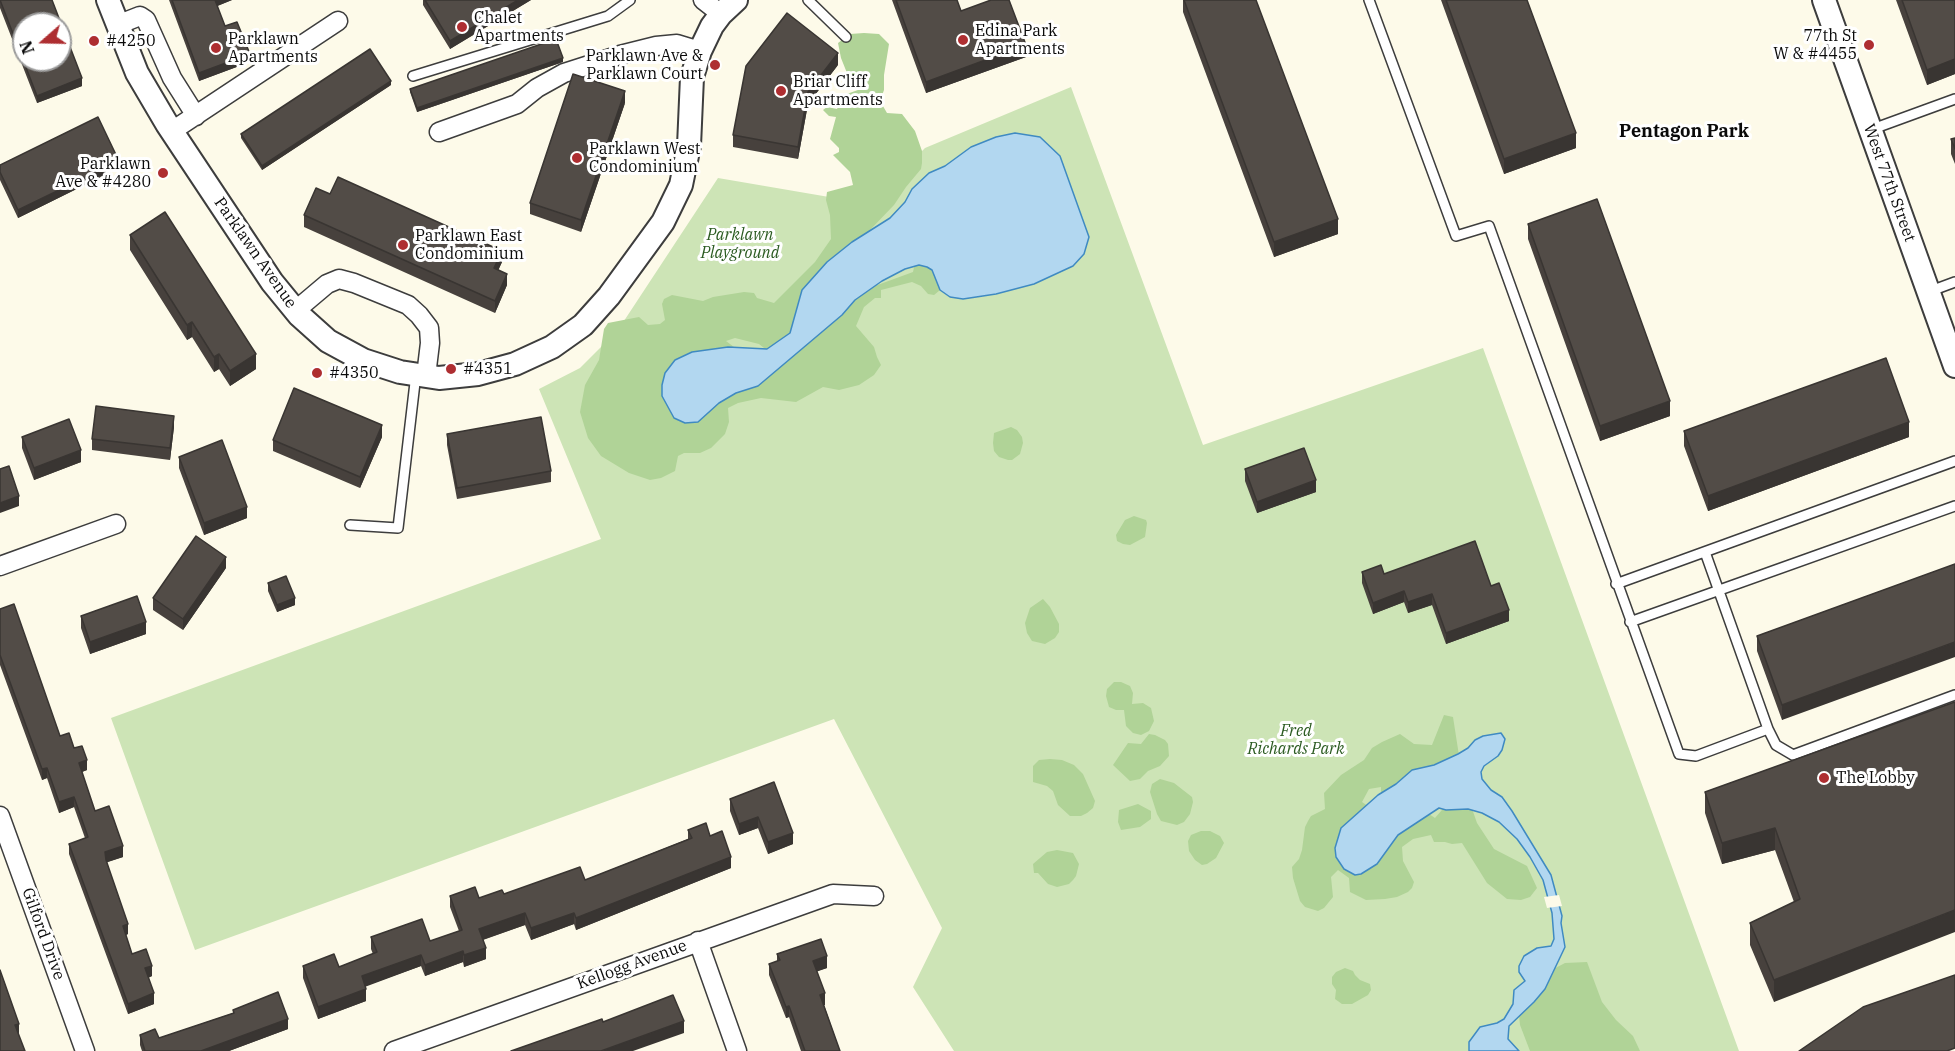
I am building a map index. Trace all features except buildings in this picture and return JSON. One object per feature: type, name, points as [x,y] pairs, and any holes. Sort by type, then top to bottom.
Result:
[{"type":"street","name":"Parklawn Avenue","points":[[108,0],[137,74],[272,282],[296,311],[328,341],[363,360],[400,372],[439,378],[478,374],[515,364],[552,347],[583,325],[609,296],[663,222],[681,185],[689,146],[692,77],[700,51],[729,7]]},
{"type":"street","points":[[703,0],[729,7]]},
{"type":"street","name":"West 77th Street","points":[[1824,0],[1953,357]]},
{"type":"street","points":[[117,25],[140,16],[146,20],[172,78],[196,116]]},
{"type":"street","points":[[172,131],[338,21]]},
{"type":"street","points":[[439,132],[517,104],[537,88],[564,74],[620,55],[656,46],[677,45],[700,51]]},
{"type":"street","points":[[296,311],[327,284],[339,279],[408,305],[429,328],[430,343],[421,375]]},
{"type":"street","points":[[0,566],[116,524]]},
{"type":"street","name":"Gilford Drive","points":[[0,816],[85,1051]]},
{"type":"street","name":"Kellogg Avenue","points":[[401,1050],[833,894],[874,896]]},
{"type":"street","points":[[698,941],[737,1051]]},
{"type":"lane","points":[[413,76],[609,16],[630,0]]},
{"type":"lane","points":[[808,0],[846,37]]},
{"type":"lane","points":[[1369,0],[1456,236],[1489,226],[1679,754],[1696,756],[1768,729]]},
{"type":"lane","points":[[1870,130],[1955,99]]},
{"type":"lane","points":[[1928,292],[1955,282]]},
{"type":"lane","points":[[350,525],[398,528],[421,375]]},
{"type":"lane","points":[[1617,584],[1955,461]]},
{"type":"lane","points":[[1630,622],[1955,506]]},
{"type":"lane","points":[[1705,552],[1768,729],[1776,745],[1793,755],[1955,695]]},
{"type":"green space","points":[[850,34],[879,34],[889,44],[884,90],[880,101],[887,113],[902,114],[915,131],[922,151],[921,169],[894,205],[869,231],[853,294],[913,272],[916,258],[935,258],[945,286],[934,295],[928,294],[921,286],[912,282],[881,290],[881,298],[875,298],[864,307],[856,326],[874,347],[881,365],[874,375],[859,385],[839,390],[823,387],[796,402],[761,398],[738,403],[728,408],[729,422],[725,434],[711,448],[700,453],[684,453],[678,456],[675,471],[661,478],[650,480],[629,473],[601,456],[588,438],[580,412],[585,385],[599,360],[604,329],[608,323],[639,317],[648,325],[660,324],[665,320],[662,304],[664,299],[672,295],[703,301],[744,292],[754,293],[757,298],[774,303],[815,262],[831,239],[827,192],[853,185],[850,172],[833,155],[839,152],[839,148],[830,139],[836,117],[829,116],[823,110],[827,107],[837,109],[844,95],[869,86],[867,82],[847,73],[841,58],[838,43]],"holes":[[[735,338],[759,344],[773,355],[734,347],[726,341]]]},
{"type":"green space","name":"Fred Richards Park","points":[[1071,87],[1203,445],[1483,348],[1739,1051],[954,1051],[913,987],[942,928],[834,719],[195,950],[111,718],[601,539],[539,389],[580,368],[618,330],[718,178],[870,204],[925,148]]},
{"type":"green space","points":[[1011,427],[1017,430],[1023,443],[1020,454],[1008,460],[999,457],[994,451],[993,443],[994,433]]},
{"type":"green space","points":[[1134,516],[1146,520],[1145,537],[1130,545],[1117,541],[1116,535],[1125,520]]},
{"type":"green space","points":[[1043,599],[1059,624],[1059,632],[1055,638],[1045,644],[1032,641],[1025,623],[1030,608]]},
{"type":"green space","points":[[1114,682],[1130,686],[1133,693],[1132,704],[1143,703],[1151,708],[1154,721],[1149,731],[1141,735],[1133,733],[1126,726],[1124,710],[1109,707],[1107,689]]},
{"type":"green space","points":[[1444,715],[1453,717],[1460,762],[1381,800],[1381,787],[1369,789],[1362,802],[1372,809],[1388,843],[1423,810],[1435,818],[1448,803],[1470,803],[1477,823],[1494,849],[1527,866],[1537,888],[1530,897],[1521,900],[1507,899],[1487,883],[1462,843],[1434,842],[1431,835],[1413,839],[1402,847],[1403,861],[1414,882],[1408,892],[1397,897],[1366,900],[1350,892],[1349,878],[1338,870],[1331,877],[1333,897],[1324,908],[1318,911],[1305,907],[1300,901],[1292,867],[1299,859],[1308,821],[1311,816],[1325,809],[1324,793],[1341,775],[1364,760],[1372,748],[1400,734],[1414,744],[1432,745]]},
{"type":"green space","points":[[1149,734],[1165,740],[1168,744],[1169,756],[1160,766],[1148,771],[1140,779],[1130,781],[1113,765],[1128,743],[1141,744]]},
{"type":"green space","points":[[1039,760],[1062,760],[1074,765],[1083,774],[1095,801],[1093,808],[1087,813],[1081,816],[1070,816],[1058,805],[1053,791],[1047,786],[1033,782],[1033,766]]},
{"type":"green space","points":[[1160,779],[1174,783],[1192,797],[1190,814],[1184,822],[1177,825],[1161,821],[1157,814],[1150,792],[1152,784]]},
{"type":"green space","points":[[1138,804],[1151,811],[1151,819],[1140,827],[1121,830],[1118,822],[1119,810]]},
{"type":"green space","points":[[1201,831],[1210,831],[1220,836],[1224,843],[1216,858],[1202,865],[1189,851],[1188,841],[1191,835]]},
{"type":"green space","points":[[1057,850],[1073,853],[1079,864],[1073,880],[1069,884],[1057,887],[1048,884],[1038,873],[1034,873],[1033,864],[1047,852]]},
{"type":"green space","points":[[1587,962],[1602,1002],[1633,1036],[1640,1051],[1530,1051],[1520,1025],[1518,1005],[1542,975],[1565,963]]},
{"type":"green space","points":[[1345,968],[1353,971],[1360,980],[1370,984],[1371,990],[1368,995],[1352,1004],[1342,1004],[1335,999],[1336,990],[1332,984],[1332,977],[1336,972]]},
{"type":"water","points":[[1015,133],[1040,137],[1060,156],[1089,237],[1084,254],[1073,266],[1034,284],[996,294],[963,299],[950,297],[940,290],[932,270],[927,267],[919,265],[905,269],[882,281],[855,300],[842,315],[758,386],[736,393],[719,403],[698,422],[685,423],[674,418],[662,396],[662,385],[665,373],[675,360],[692,352],[728,347],[767,349],[790,333],[802,290],[827,262],[852,242],[890,218],[905,202],[912,189],[929,173],[945,166],[971,147],[996,137]]},
{"type":"water","points":[[1501,733],[1505,739],[1502,750],[1498,756],[1484,766],[1481,772],[1482,779],[1491,790],[1502,797],[1551,875],[1562,916],[1565,947],[1545,989],[1509,1026],[1508,1039],[1519,1051],[1469,1051],[1469,1042],[1480,1027],[1504,1019],[1513,1004],[1514,990],[1525,981],[1519,972],[1524,956],[1537,948],[1551,946],[1554,939],[1552,913],[1543,880],[1530,857],[1517,839],[1499,822],[1468,809],[1439,808],[1398,835],[1377,864],[1361,874],[1355,875],[1344,869],[1336,857],[1335,848],[1341,828],[1378,795],[1396,784],[1412,770],[1434,765],[1458,754],[1483,736]]},
{"type":"pier","points":[[1559,895],[1562,906],[1547,908],[1544,897]]},
{"type":"place","name":"Chalet Apartments","points":[[462,27]]},
{"type":"place","name":"Edina Park Apartments","points":[[963,40]]},
{"type":"place","name":"#4250","points":[[94,41]]},
{"type":"place","name":"77th St W & #4455","points":[[1869,45]]},
{"type":"place","name":"Parklawn Apartments","points":[[216,48]]},
{"type":"place","name":"Parklawn Ave & Parklawn Court","points":[[715,65]]},
{"type":"place","name":"Briar Cliff Apartments","points":[[781,91]]},
{"type":"place","name":"Parklawn West Condominium","points":[[577,158]]},
{"type":"place","name":"Parklawn Ave & #4280","points":[[163,173]]},
{"type":"place","name":"Parklawn East Condominium","points":[[403,245]]},
{"type":"place","name":"#4351","points":[[451,369]]},
{"type":"place","name":"#4350","points":[[317,373]]},
{"type":"place","name":"The Lobby","points":[[1824,778]]},
{"type":"district","name":"Pentagon Park","points":[[1684,132]]},
{"type":"park label","name":"Parklawn Playground","points":[[740,244]]}]
